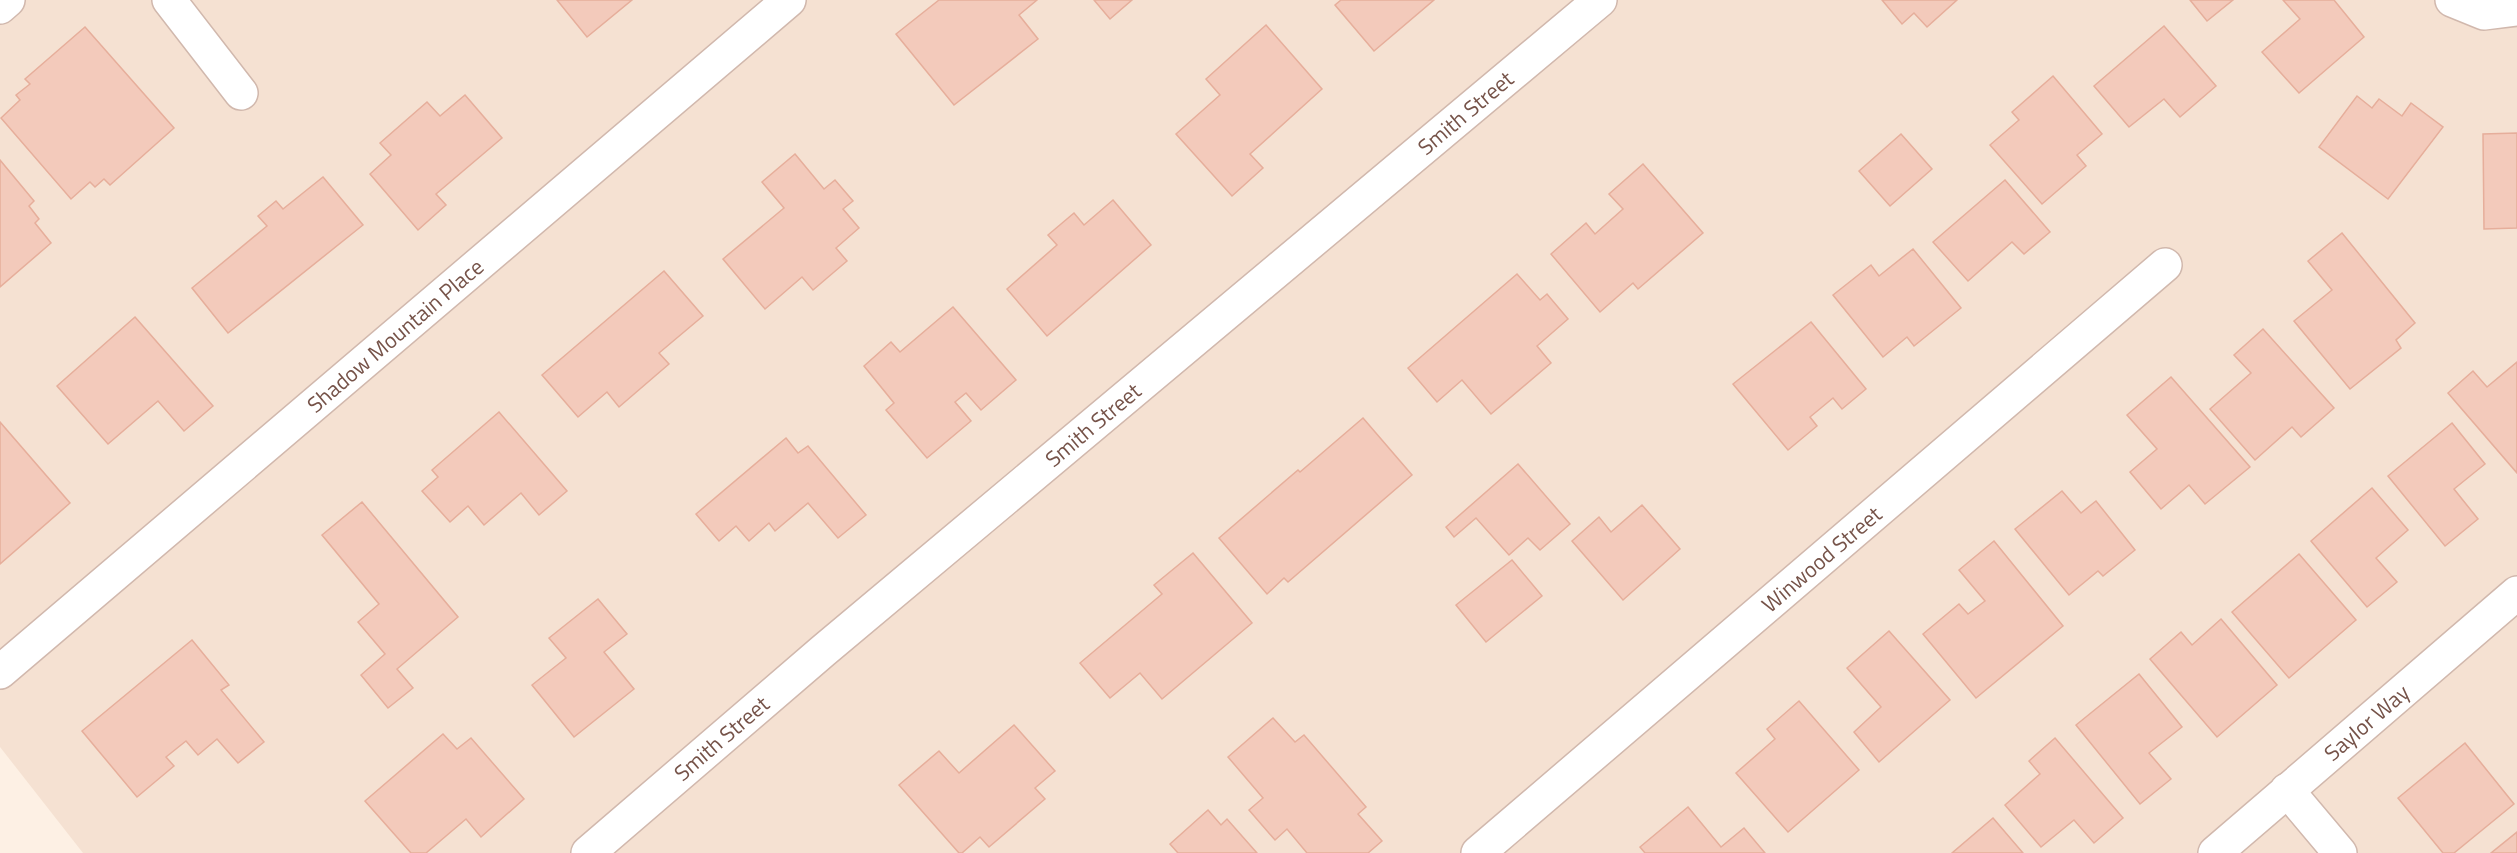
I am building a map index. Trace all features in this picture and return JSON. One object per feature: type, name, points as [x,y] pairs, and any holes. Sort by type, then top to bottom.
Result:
[{"type":"street","points":[[0,7],[8,0]]},
{"type":"street","points":[[169,0],[241,93]]},
{"type":"street","name":"Shadow Mountain Place","points":[[0,672],[789,0]]},
{"type":"street","name":"Smith Street","points":[[588,853],[823,651],[1600,0]]},
{"type":"street","points":[[2452,0],[2484,13],[2517,9]]},
{"type":"street","name":"Winwood Street","points":[[1478,853],[2164,265]]},
{"type":"street","name":"Saylor Way","points":[[2215,853],[2517,593]]},
{"type":"street","points":[[2288,790],[2340,853]]},
{"type":"shaded area","points":[[0,0],[2517,0],[2517,853],[83,853],[0,747]]},
{"type":"building","points":[[557,0],[632,0],[587,37]]},
{"type":"building","points":[[939,0],[1037,0],[1019,15],[1038,39],[954,105],[896,34]]},
{"type":"building","points":[[1094,0],[1132,0],[1110,19]]},
{"type":"building","points":[[1341,0],[1434,0],[1374,51],[1335,5]]},
{"type":"building","points":[[1882,0],[1957,0],[1927,27],[1914,13],[1902,24]]},
{"type":"building","points":[[2190,0],[2233,0],[2207,21]]},
{"type":"building","points":[[2283,0],[2334,0],[2364,37],[2299,93],[2262,52],[2300,19]]},
{"type":"building","points":[[1266,25],[1322,89],[1250,154],[1263,168],[1232,196],[1176,134],[1220,95],[1206,79]]},
{"type":"building","points":[[2164,26],[2216,86],[2180,117],[2164,99],[2129,127],[2094,86]]},
{"type":"building","points":[[85,27],[174,128],[110,185],[104,179],[95,187],[90,182],[71,199],[1,118],[20,100],[16,95],[30,84],[25,79]]},
{"type":"building","points":[[2053,76],[2102,134],[2077,155],[2086,166],[2042,204],[1990,145],[2019,120],[2012,112]]},
{"type":"building","points":[[465,95],[502,138],[436,194],[446,205],[418,230],[370,174],[391,155],[380,143],[427,102],[440,116]]},
{"type":"building","points":[[2357,96],[2372,108],[2379,99],[2402,116],[2411,103],[2443,127],[2388,199],[2319,147]]},
{"type":"building","points":[[2517,133],[2517,228],[2484,229],[2483,134]]},
{"type":"building","points":[[1901,134],[1932,169],[1890,206],[1859,171]]},
{"type":"building","points":[[795,154],[824,189],[835,180],[853,201],[843,209],[859,228],[836,248],[847,261],[813,290],[802,277],[765,309],[723,259],[784,208],[762,182]]},
{"type":"building","points":[[0,160],[34,201],[29,206],[39,219],[35,223],[51,243],[0,287]]},
{"type":"building","points":[[1643,164],[1703,233],[1638,289],[1633,283],[1600,312],[1551,254],[1586,223],[1595,234],[1623,209],[1609,194]]},
{"type":"building","points":[[323,177],[363,225],[228,333],[192,288],[267,226],[258,216],[276,201],[283,209]]},
{"type":"building","points":[[2005,180],[2050,232],[2024,254],[2012,242],[1968,281],[1933,242]]},
{"type":"building","points":[[1113,200],[1151,245],[1047,336],[1007,289],[1057,245],[1048,235],[1074,213],[1084,225]]},
{"type":"building","points":[[2342,233],[2415,323],[2396,340],[2401,348],[2350,389],[2294,321],[2332,290],[2308,261]]},
{"type":"building","points":[[1913,249],[1961,308],[1914,346],[1907,337],[1883,357],[1833,295],[1871,265],[1879,276]]},
{"type":"building","points":[[664,271],[703,316],[659,353],[669,364],[619,407],[607,392],[578,417],[542,375]]},
{"type":"building","points":[[1517,274],[1540,300],[1547,294],[1568,319],[1537,346],[1551,363],[1491,414],[1462,380],[1437,402],[1408,368]]},
{"type":"building","points":[[953,307],[1016,380],[981,410],[966,393],[955,402],[971,421],[927,458],[886,410],[894,403],[864,366],[891,342],[900,352]]},
{"type":"building","points":[[135,317],[213,406],[184,431],[158,401],[108,444],[57,386]]},
{"type":"building","points":[[1811,322],[1866,389],[1842,409],[1833,398],[1810,417],[1817,426],[1788,450],[1733,384]]},
{"type":"building","points":[[2263,329],[2334,408],[2301,437],[2292,427],[2255,460],[2210,409],[2251,373],[2234,355]]},
{"type":"building","points":[[2517,362],[2517,473],[2448,393],[2473,371],[2487,387]]},
{"type":"building","points":[[2171,377],[2250,467],[2205,504],[2189,485],[2161,509],[2130,472],[2157,449],[2127,415]]},
{"type":"building","points":[[499,412],[567,491],[539,515],[521,493],[484,525],[468,506],[450,522],[422,491],[438,477],[432,470]]},
{"type":"building","points":[[1363,418],[1412,475],[1288,582],[1284,578],[1267,594],[1219,538]]},
{"type":"building","points":[[0,422],[70,503],[0,564]]},
{"type":"building","points":[[2452,423],[2485,464],[2454,489],[2478,519],[2445,546],[2388,476]]},
{"type":"building","points":[[786,438],[798,453],[808,446],[866,515],[838,538],[808,503],[775,531],[769,523],[749,541],[736,526],[719,541],[696,514]]},
{"type":"building","points":[[1518,464],[1570,524],[1540,550],[1528,538],[1509,555],[1476,518],[1454,537],[1446,527]]},
{"type":"building","points":[[2372,488],[2408,530],[2376,558],[2397,582],[2367,607],[2311,541]]},
{"type":"building","points":[[2062,491],[2081,513],[2096,501],[2135,550],[2103,576],[2098,571],[2069,595],[2015,529]]},
{"type":"building","points":[[362,502],[458,617],[397,669],[413,688],[388,708],[361,675],[385,654],[358,622],[379,604],[322,535]]},
{"type":"building","points":[[1642,505],[1680,549],[1623,600],[1572,541],[1599,517],[1611,532]]},
{"type":"building","points":[[1994,541],[2063,626],[1976,698],[1923,634],[1959,604],[1968,614],[1985,601],[1959,570]]},
{"type":"building","points":[[1193,553],[1252,623],[1162,699],[1140,673],[1110,698],[1080,663],[1162,594],[1154,585]]},
{"type":"building","points":[[2299,554],[2356,620],[2289,678],[2232,612]]},
{"type":"building","points":[[1512,560],[1542,596],[1486,642],[1456,605]]},
{"type":"building","points":[[598,599],[627,634],[604,652],[634,689],[574,737],[532,685],[566,658],[549,638]]},
{"type":"building","points":[[2221,619],[2277,685],[2217,737],[2150,659],[2181,632],[2192,645]]},
{"type":"building","points":[[1889,631],[1950,700],[1879,762],[1854,732],[1881,707],[1847,668]]},
{"type":"building","points":[[192,640],[229,685],[221,690],[264,742],[238,763],[217,739],[198,755],[186,741],[166,757],[174,766],[137,797],[82,731]]},
{"type":"building","points":[[2139,674],[2182,727],[2149,753],[2171,779],[2140,804],[2076,725]]},
{"type":"building","points":[[1799,701],[1859,770],[1788,832],[1736,773],[1775,739],[1767,729]]},
{"type":"building","points":[[1273,718],[1295,742],[1304,735],[1366,807],[1358,814],[1382,841],[1368,853],[1307,853],[1287,829],[1275,840],[1249,810],[1263,798],[1228,757]]},
{"type":"building","points":[[1014,725],[1055,771],[1035,788],[1045,799],[989,847],[980,837],[962,853],[959,853],[899,785],[939,751],[959,773]]},
{"type":"building","points":[[443,734],[457,749],[471,738],[524,799],[481,837],[466,819],[426,853],[411,853],[365,801]]},
{"type":"building","points":[[2055,738],[2123,818],[2094,843],[2074,820],[2041,847],[2005,805],[2040,774],[2029,761]]},
{"type":"building","points":[[2465,743],[2514,804],[2454,853],[2443,853],[2398,798]]},
{"type":"building","points":[[1688,807],[1721,847],[1744,828],[1765,853],[1645,853],[1640,847]]},
{"type":"building","points":[[1208,810],[1221,825],[1227,819],[1257,853],[1178,853],[1170,844]]},
{"type":"building","points":[[1993,818],[2023,853],[1952,853]]},
{"type":"building","points":[[2517,832],[2517,853],[2491,853]]}]
